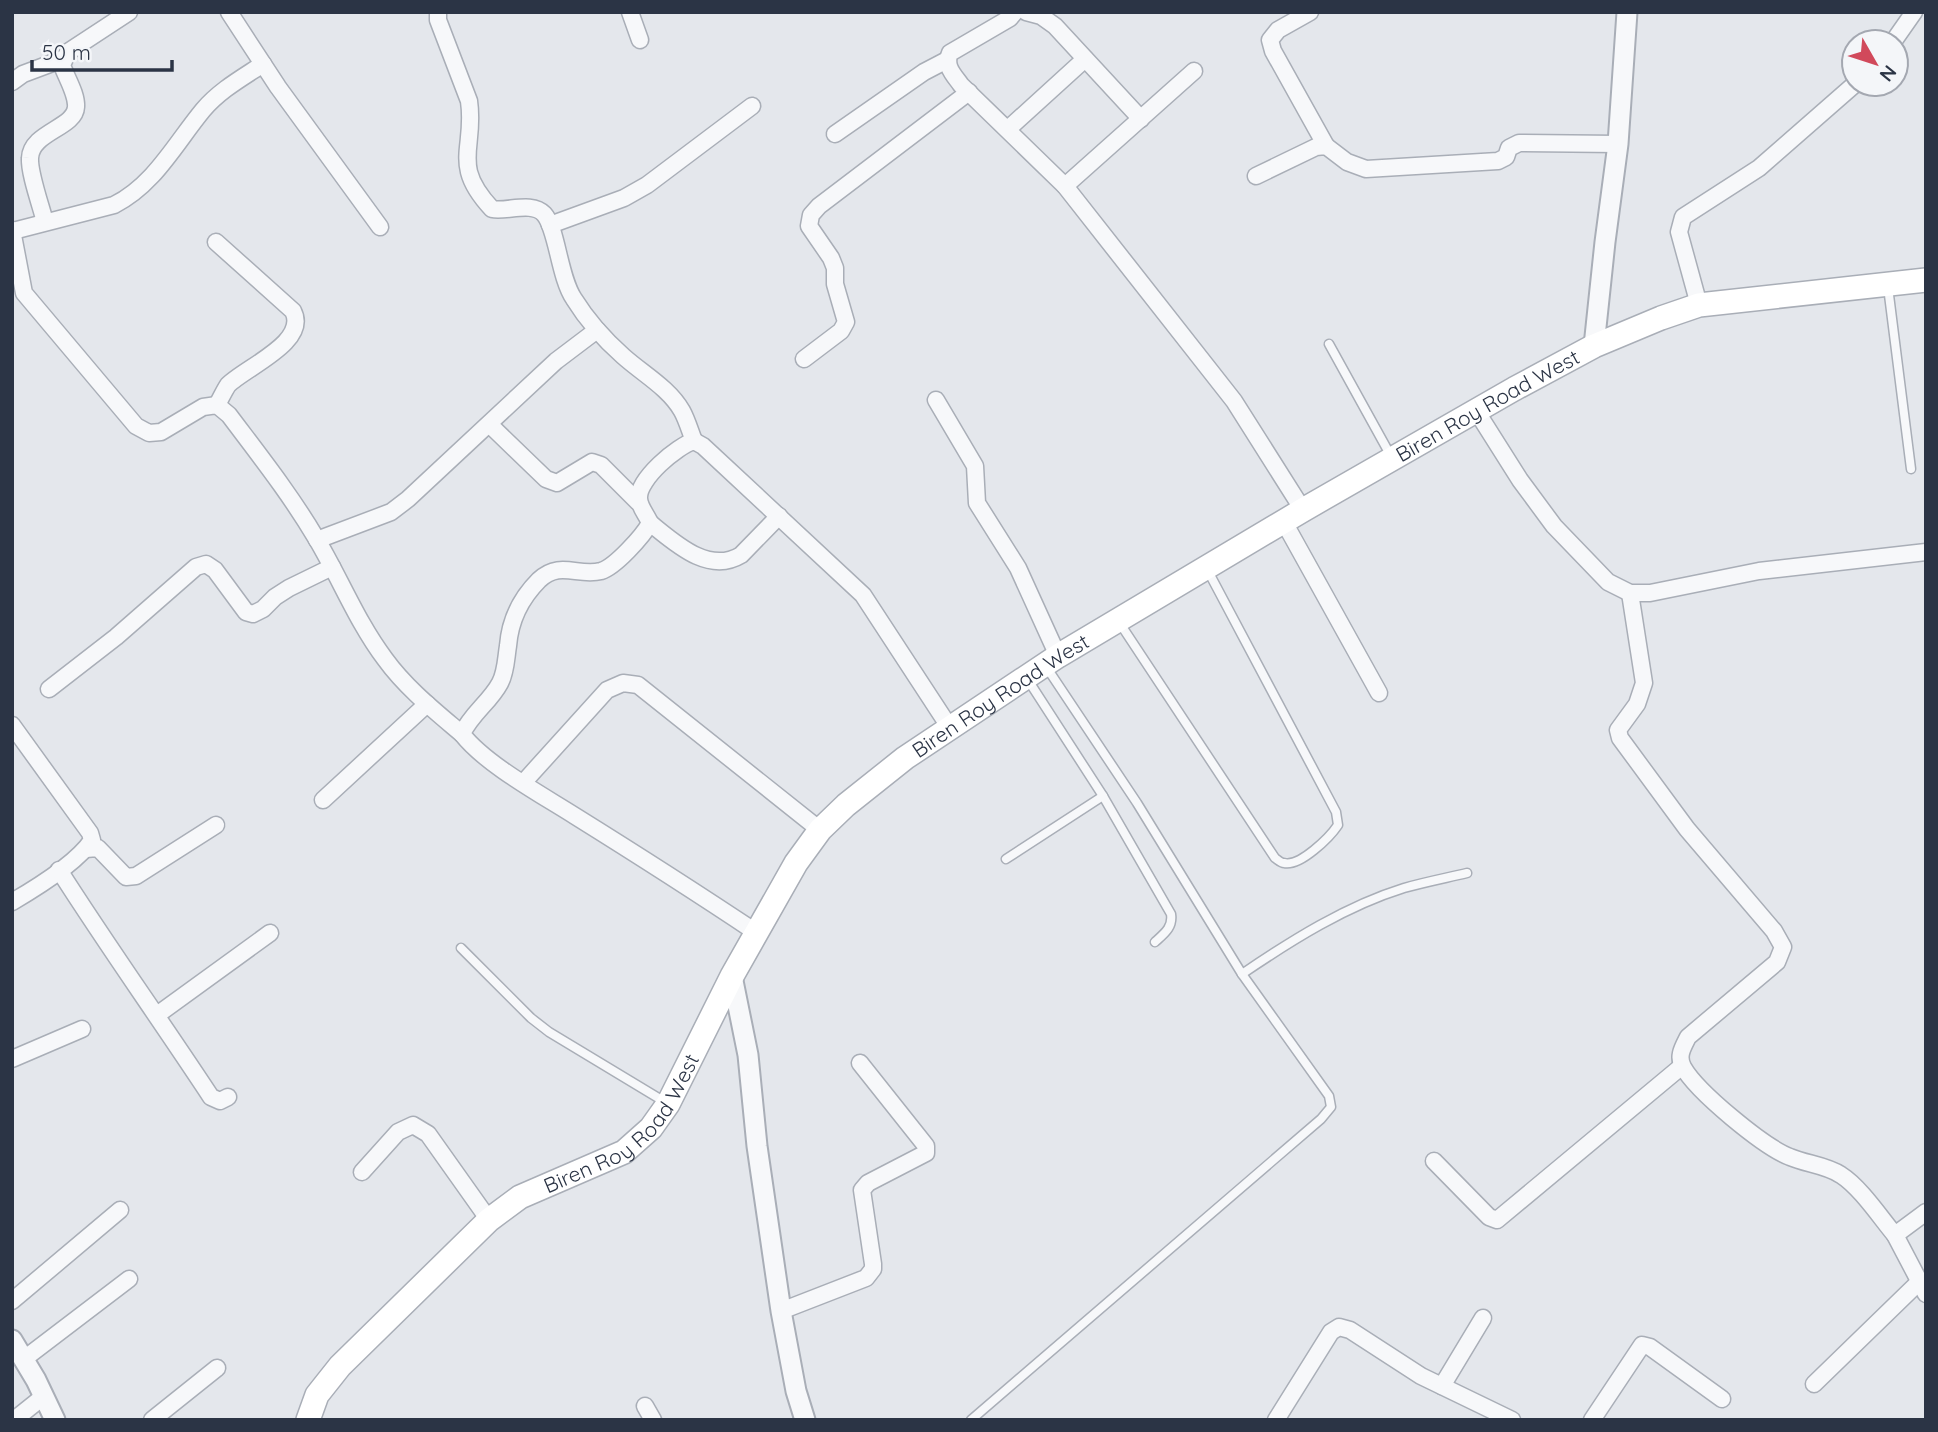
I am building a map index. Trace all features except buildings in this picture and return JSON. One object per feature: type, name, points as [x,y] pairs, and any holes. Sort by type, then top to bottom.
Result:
[{"type":"main road","name":"Biren Roy Road West","points":[[308,1420],[317,1395],[340,1366],[489,1220],[520,1197],[624,1152],[651,1128],[668,1104],[732,976],[796,863],[820,830],[846,805],[905,758],[1043,666],[1293,516],[1594,346],[1699,305],[1926,280]]},
{"type":"street","points":[[45,222],[29,159],[33,148],[41,139],[71,118],[76,111],[76,103],[62,65],[63,59],[103,20],[129,12]]},
{"type":"street","points":[[229,12],[380,227]]},
{"type":"street","points":[[438,12],[438,20],[469,101],[471,114],[466,163],[471,180],[483,199],[492,209],[538,209],[545,215],[564,279],[573,298],[597,330],[622,355],[665,390],[682,411],[694,441],[703,446],[863,595],[950,727]]},
{"type":"street","points":[[630,12],[640,40]]},
{"type":"street","points":[[1015,12],[1010,18],[950,53],[947,60],[949,68],[969,92],[1065,186],[1234,401],[1379,693]]},
{"type":"street","points":[[1026,12],[1041,16],[1055,26],[1141,119]]},
{"type":"street","points":[[1310,12],[1278,30],[1270,40],[1273,51],[1326,146],[1347,163],[1366,169],[1498,162],[1506,157],[1509,149],[1519,143],[1618,144]]},
{"type":"street","points":[[1594,346],[1618,144],[1627,12]]},
{"type":"street","points":[[1903,28],[1914,12]]},
{"type":"street","points":[[12,82],[23,74],[63,59]]},
{"type":"street","points":[[1008,129],[1086,59]]},
{"type":"street","points":[[835,134],[924,72],[947,60]]},
{"type":"street","points":[[263,64],[222,91],[204,109],[168,157],[128,198],[114,205],[13,230],[24,293],[136,426],[149,433],[162,432],[203,407],[217,405],[229,415],[291,497],[365,630],[385,660],[405,683],[462,734],[469,744],[523,783],[757,933]]},
{"type":"street","points":[[1065,186],[1194,71]]},
{"type":"street","points":[[804,359],[841,331],[846,322],[835,284],[835,268],[809,226],[811,215],[819,206],[969,92]]},
{"type":"street","points":[[1699,305],[1679,232],[1683,217],[1759,168],[1840,97]]},
{"type":"street","points":[[550,225],[624,198],[647,185],[752,106]]},
{"type":"street","points":[[1256,176],[1316,147],[1326,146]]},
{"type":"street","points":[[216,242],[293,311],[297,318],[296,327],[290,336],[264,361],[226,387],[217,405]]},
{"type":"street","points":[[317,540],[391,512],[556,361],[597,330]]},
{"type":"street","points":[[936,400],[975,466],[977,503],[1024,579],[1043,666]]},
{"type":"street","points":[[1477,412],[1520,480],[1554,526],[1608,582],[1630,593],[1650,593],[1759,571],[1926,552]]},
{"type":"street","points":[[489,424],[546,480],[556,483],[592,461],[601,465],[638,502],[650,523],[688,552],[703,559],[726,560],[741,555],[779,516]]},
{"type":"street","points":[[638,502],[645,480],[671,454],[694,441]]},
{"type":"street","points":[[462,734],[467,722],[501,682],[512,620],[519,605],[540,579],[552,572],[566,569],[600,571],[612,565],[645,533],[650,523]]},
{"type":"street","points":[[49,689],[116,637],[196,567],[206,564],[215,570],[246,612],[253,614],[289,588],[332,567]]},
{"type":"street","points":[[1630,593],[1644,683],[1637,704],[1618,730],[1620,738],[1687,829],[1774,931],[1783,947],[1777,962],[1688,1037],[1680,1053],[1682,1066],[1712,1100],[1737,1122],[1773,1147],[1788,1157],[1842,1175],[1895,1235],[1922,1288],[1815,1384]]},
{"type":"street","points":[[523,783],[607,690],[623,683],[638,685],[820,830]]},
{"type":"street","points":[[323,800],[427,704]]},
{"type":"street","points":[[12,725],[90,833],[92,840],[86,849],[59,870],[12,902]]},
{"type":"street","points":[[86,849],[98,848],[126,877],[136,876],[216,825]]},
{"type":"street","points":[[59,870],[211,1097],[220,1101],[228,1097]]},
{"type":"street","points":[[158,1015],[270,933]]},
{"type":"street","points":[[732,976],[748,1055],[757,1146],[781,1311],[796,1391],[805,1420]]},
{"type":"street","points":[[12,1059],[82,1029]]},
{"type":"street","points":[[781,1311],[866,1278],[870,1274],[873,1264],[862,1190],[868,1183],[926,1153],[926,1146],[860,1063]]},
{"type":"street","points":[[1434,1161],[1489,1217],[1497,1220],[1682,1066]]},
{"type":"street","points":[[362,1172],[398,1132],[413,1125],[429,1134],[489,1220]]},
{"type":"street","points":[[12,1301],[120,1210]]},
{"type":"street","points":[[1895,1235],[1926,1212]]},
{"type":"street","points":[[24,1359],[129,1279]]},
{"type":"street","points":[[1442,1386],[1483,1318]]},
{"type":"street","points":[[1276,1420],[1331,1332],[1339,1327],[1350,1330],[1421,1376],[1512,1420]]},
{"type":"street","points":[[12,1340],[55,1420]]},
{"type":"street","points":[[1592,1420],[1642,1345],[1650,1347],[1723,1399]]},
{"type":"street","points":[[152,1420],[217,1368]]},
{"type":"street","points":[[14,1420],[44,1396]]},
{"type":"lane","points":[[1888,284],[1910,469]]},
{"type":"lane","points":[[1329,344],[1393,460]]},
{"type":"lane","points":[[1119,621],[1275,858],[1285,864],[1297,862],[1331,836],[1338,825],[1336,813],[1206,569]]},
{"type":"lane","points":[[1043,666],[1103,796],[1171,914],[1172,922],[1168,930],[1156,942]]},
{"type":"lane","points":[[971,1420],[1321,1119],[1331,1107],[1329,1096],[1242,974],[1137,803],[1043,666]]},
{"type":"lane","points":[[1006,859],[1103,796]]},
{"type":"lane","points":[[1242,974],[1309,931],[1376,899],[1403,889],[1467,873]]},
{"type":"lane","points":[[461,948],[531,1018],[668,1104]]}]
